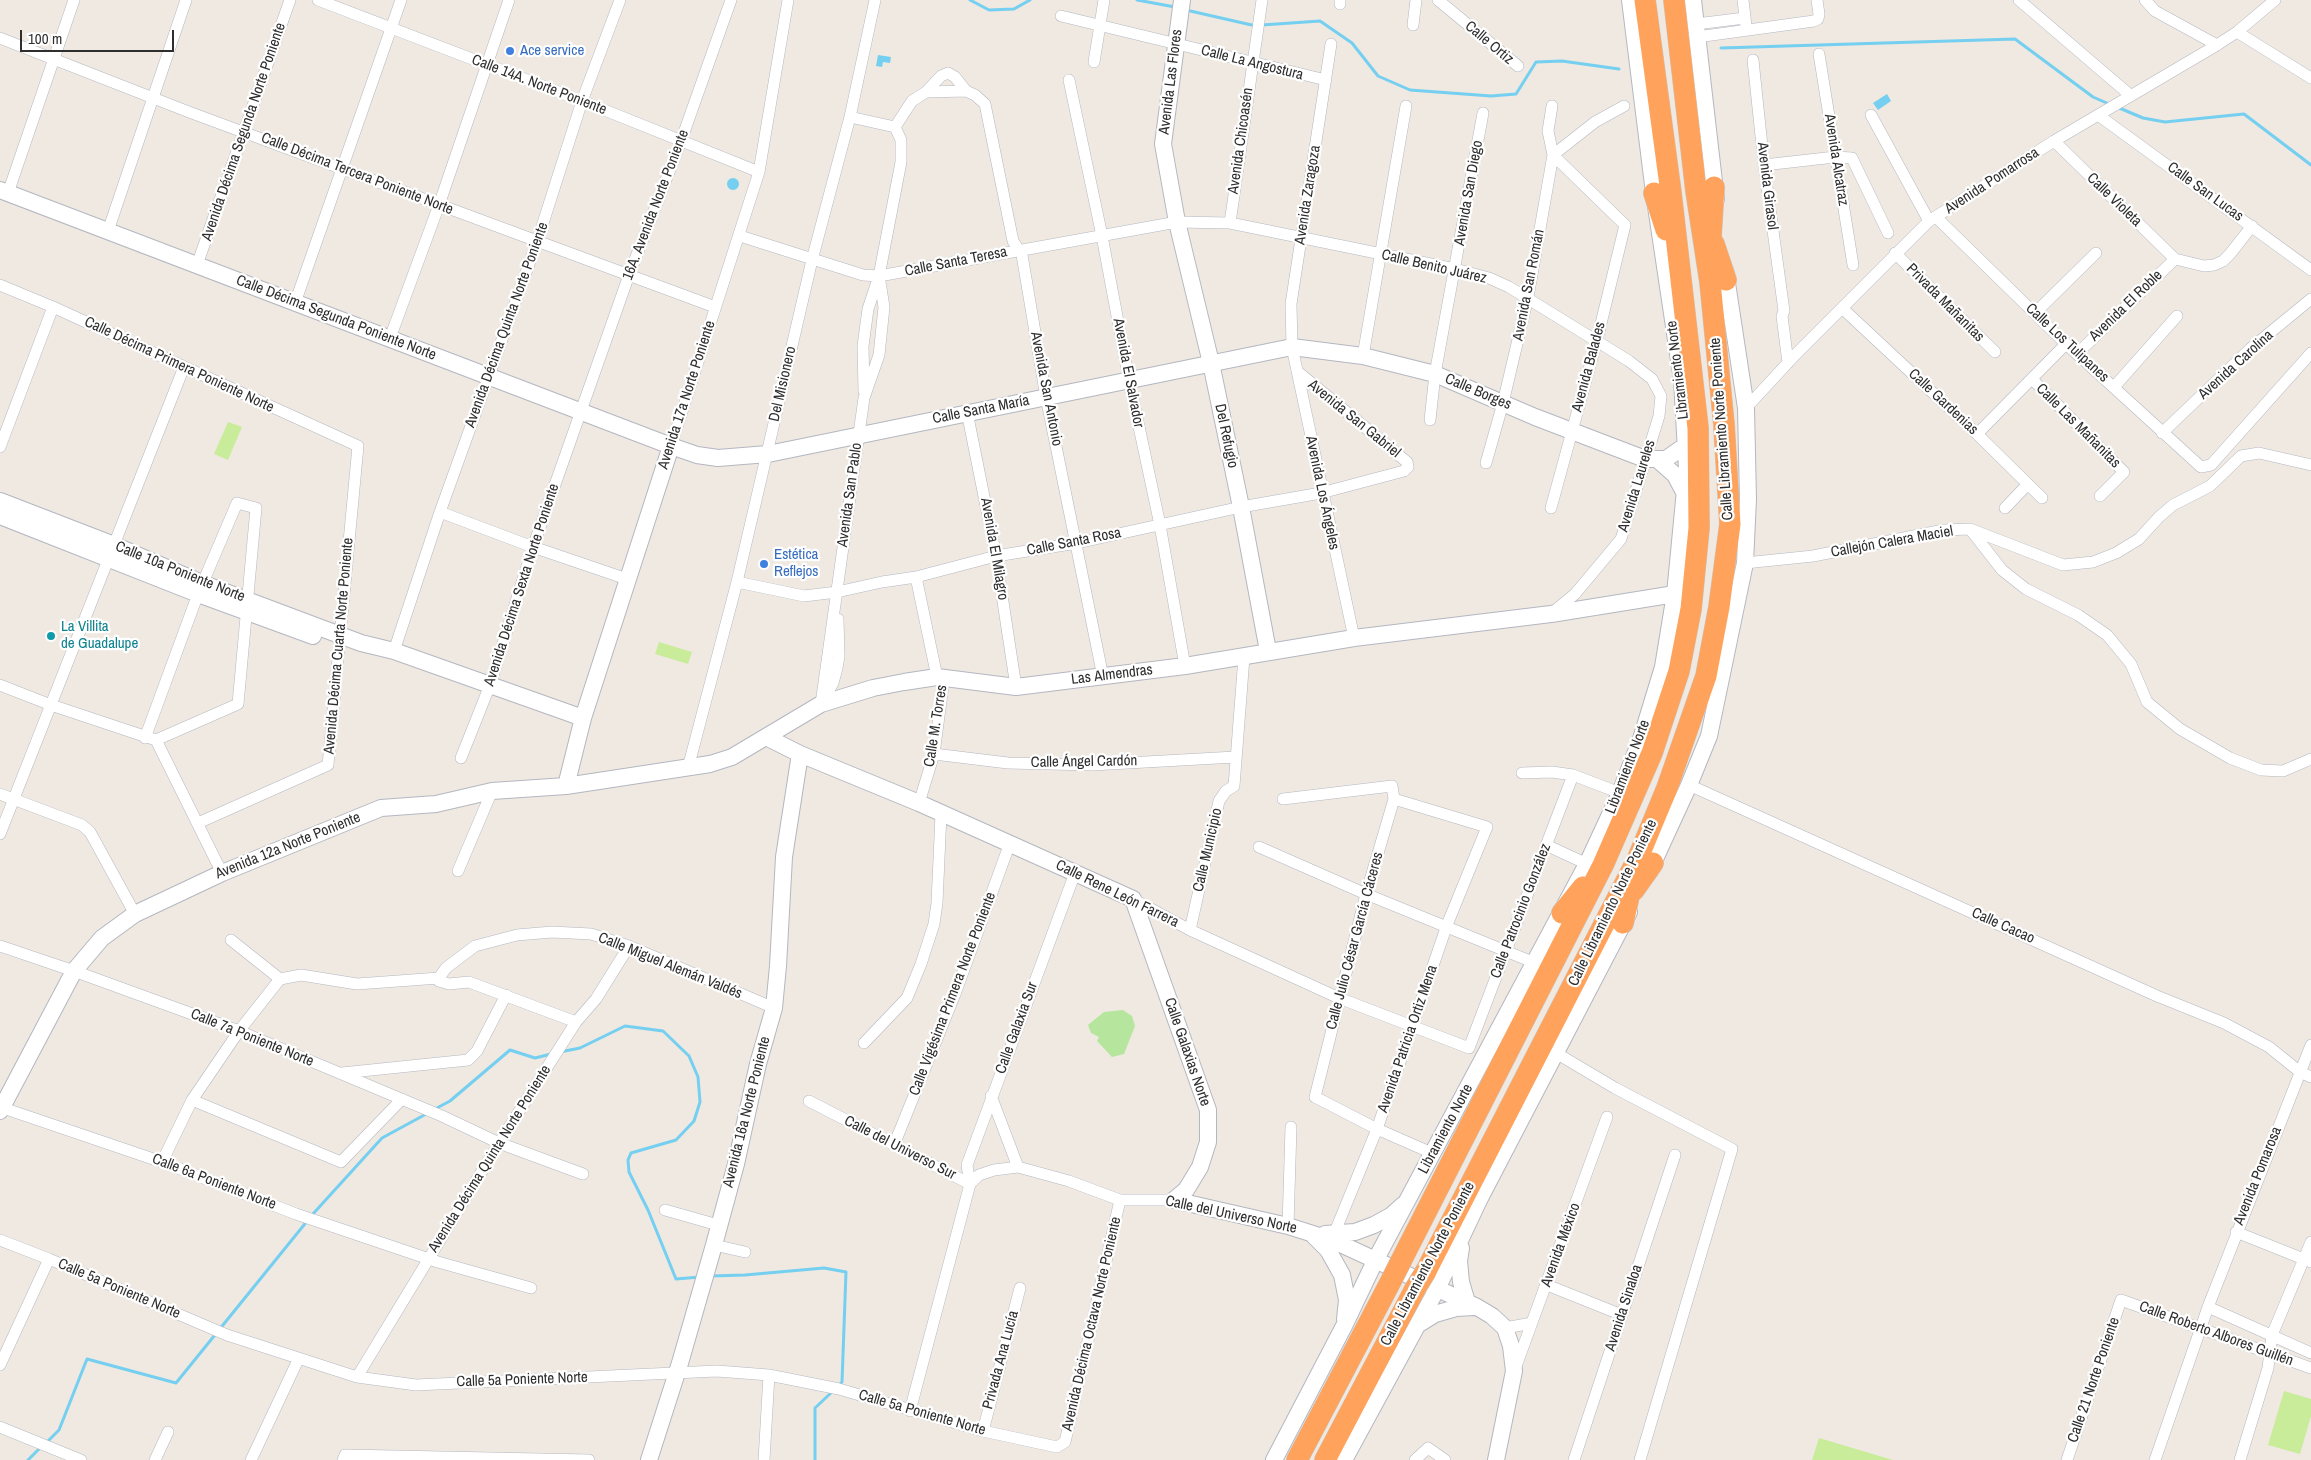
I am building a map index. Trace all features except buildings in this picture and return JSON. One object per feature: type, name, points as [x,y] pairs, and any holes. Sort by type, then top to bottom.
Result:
[{"type":"highway","points":[[1635,0],[1643,38],[1654,70]]},
{"type":"highway","name":"Calle Libramiento Norte Poniente","points":[[1297,1460],[1397,1270],[1568,918],[1652,753],[1679,671],[1691,609],[1699,528],[1698,428],[1674,284],[1662,193],[1654,70],[1645,0]]},
{"type":"highway","name":"Calle Libramiento Norte Poniente","points":[[1325,1460],[1426,1271],[1601,929],[1646,861],[1667,788],[1706,676],[1719,607],[1730,524],[1718,281],[1674,0]]},
{"type":"highway","points":[[1705,189],[1718,281]]},
{"type":"highway","points":[[1662,193],[1674,284]]},
{"type":"highway","points":[[1623,923],[1629,896],[1646,861]]},
{"type":"highway","points":[[1568,918],[1595,864]]},
{"type":"highway","points":[[1601,929],[1629,896]]},
{"type":"street","points":[[4,192],[74,0]]},
{"type":"street","points":[[108,231],[186,0]]},
{"type":"street","name":"Avenida Décima Segunda Norte Poniente","points":[[197,265],[290,0]]},
{"type":"street","name":"Calle 14A. Norte Poniente","points":[[318,0],[582,101],[759,172]]},
{"type":"street","points":[[295,303],[401,0]]},
{"type":"street","points":[[390,338],[439,205],[509,0]]},
{"type":"street","name":"Avenida Décima Quinta Norte Poniente","points":[[394,651],[440,512],[537,242],[582,101],[620,0]]},
{"type":"street","name":"16A. Avenida Norte Poniente","points":[[581,411],[629,275],[681,141],[731,0]]},
{"type":"street","name":"Avenida 17a Norte Poniente","points":[[566,786],[583,718],[715,307],[740,236],[759,172],[788,0]]},
{"type":"street","name":"Del Misionero","points":[[688,768],[737,582],[812,260],[850,117],[875,0]]},
{"type":"street","name":"Avenida Las Flores","points":[[1177,222],[1163,144],[1182,0]]},
{"type":"street","name":"Avenida Chicoasén","points":[[1230,223],[1262,0]]},
{"type":"street","points":[[1413,25],[1416,0]]},
{"type":"street","name":"Calle Ortiz","points":[[1438,0],[1518,66]]},
{"type":"street","points":[[1630,0],[1662,193]]},
{"type":"street","points":[[1693,0],[1697,31],[1705,189]]},
{"type":"street","points":[[1742,0],[1746,31]]},
{"type":"street","points":[[1697,31],[1716,35],[1814,21],[1818,19],[1819,14],[1817,0]]},
{"type":"street","points":[[2019,0],[2128,96]]},
{"type":"street","points":[[2145,0],[2155,11],[2217,45]]},
{"type":"street","name":"Avenida Pomarrosa","points":[[1746,408],[1895,253],[1932,219],[2111,106],[2217,45],[2237,32],[2275,0]]},
{"type":"street","points":[[1094,62],[1104,1]]},
{"type":"street","name":"Calle La Angostura","points":[[1061,16],[1326,80]]},
{"type":"street","points":[[1697,31],[1715,22],[1744,18]]},
{"type":"street","points":[[1715,22],[1716,35]]},
{"type":"street","points":[[2237,32],[2311,78]]},
{"type":"street","name":"Calle Décima Tercera Poniente Norte","points":[[0,38],[153,98],[715,307]]},
{"type":"street","name":"Avenida Zaragoza","points":[[1292,347],[1291,304],[1331,44]]},
{"type":"street","name":"Avenida Alcatraz","points":[[1819,54],[1853,265]]},
{"type":"street","name":"Avenida Girasol","points":[[1753,60],[1764,164],[1784,311],[1782,316],[1792,359]]},
{"type":"street","points":[[850,117],[895,127],[912,101],[926,92],[940,76],[948,73],[955,77],[966,91]]},
{"type":"street","name":"Avenida El Salvador","points":[[1069,80],[1160,525],[1184,666]]},
{"type":"street","points":[[926,92],[966,91]]},
{"type":"street","name":"Avenida San Antonio","points":[[966,91],[975,95],[985,104],[1013,241],[1022,255],[1046,397],[1103,677]]},
{"type":"street","points":[[1363,356],[1406,106]]},
{"type":"street","name":"Avenida San Román","points":[[1486,463],[1503,403],[1528,297],[1553,155],[1548,131],[1552,106]]},
{"type":"street","points":[[1553,155],[1595,122],[1624,106]]},
{"type":"street","name":"Avenida San Diego","points":[[1430,420],[1435,374],[1484,113]]},
{"type":"street","name":"Calle Los Tulipanes","points":[[1871,115],[1932,219],[2201,467],[2210,464],[2311,353]]},
{"type":"street","name":"Calle San Lucas","points":[[2098,115],[2311,270]]},
{"type":"street","name":"Avenida San Pablo","points":[[821,704],[833,682],[838,662],[837,592],[864,398],[863,346],[868,309],[879,276],[901,162],[901,140],[895,127]]},
{"type":"street","name":"Calle Violeta","points":[[2054,141],[2175,259]]},
{"type":"street","name":"Avenida Balades","points":[[1551,508],[1597,340],[1625,225],[1553,155]]},
{"type":"street","points":[[1764,164],[1835,157],[1852,158],[1888,233]]},
{"type":"street","name":"Calle Décima Segunda Poniente Norte","points":[[4,192],[489,375],[671,446]]},
{"type":"street","name":"Calle Benito Juárez","points":[[1177,222],[1230,223],[1455,269],[1489,278],[1528,297],[1597,340],[1652,379],[1660,390]]},
{"type":"street","name":"Calle Santa Teresa","points":[[740,236],[863,275],[879,276],[1177,222]]},
{"type":"street","name":"Del Refugio","points":[[1177,222],[1211,364],[1241,507],[1268,651]]},
{"type":"street","points":[[2175,259],[2204,266],[2214,266],[2230,254],[2252,226]]},
{"type":"street","name":"Privada Mañanitas","points":[[1895,253],[1995,352]]},
{"type":"street","points":[[2035,313],[2096,253]]},
{"type":"street","name":"Avenida El Roble","points":[[2078,353],[2175,259]]},
{"type":"street","name":"Avenida San Pablo","points":[[864,398],[879,355],[884,307],[879,276]]},
{"type":"street","points":[[1344,1460],[1438,1289],[1462,1236],[1623,923],[1646,861],[1689,785],[1709,736],[1745,563],[1748,499],[1746,408],[1718,281]]},
{"type":"street","name":"Libramiento Norte","points":[[1595,864],[1641,738],[1663,667],[1675,594],[1685,494],[1686,445],[1674,284]]},
{"type":"street","name":"Calle Décima Primera Poniente Norte","points":[[0,285],[53,307],[358,446]]},
{"type":"street","name":"Avenida Carolina","points":[[2162,433],[2250,350],[2311,299]]},
{"type":"street","points":[[0,447],[53,307]]},
{"type":"street","name":"Calle Gardenias","points":[[1842,308],[1977,434],[2042,498]]},
{"type":"street","points":[[2114,387],[2177,316]]},
{"type":"street","points":[[1977,434],[2066,344]]},
{"type":"street","name":"Calle Santa María","points":[[671,446],[697,455],[718,458],[768,454],[1292,347]]},
{"type":"street","name":"Calle Borges","points":[[1292,347],[1363,356],[1435,374],[1572,432],[1651,460],[1675,475],[1685,494]]},
{"type":"street","name":"Avenida Los Ángeles","points":[[1292,347],[1321,492],[1354,638]]},
{"type":"street","points":[[0,834],[184,367]]},
{"type":"street","name":"Avenida San Gabriel","points":[[1298,372],[1407,462],[1408,467]]},
{"type":"street","name":"Calle Las Mañanitas","points":[[2032,380],[2124,472],[2100,496]]},
{"type":"street","name":"Avenida Laureles","points":[[1552,614],[1575,594],[1621,539],[1651,460],[1661,403],[1660,390]]},
{"type":"street","name":"Avenida Décima Sexta Norte Poniente","points":[[461,758],[490,686],[533,547],[581,411]]},
{"type":"street","name":"Avenida El Milagro","points":[[967,412],[996,556],[1016,687]]},
{"type":"street","points":[[1651,460],[1674,454],[1686,445]]},
{"type":"street","name":"Avenida Décima Cuarta Norte Poniente","points":[[198,823],[328,765],[358,446]]},
{"type":"street","name":"Callejón Calera Maciel","points":[[1745,563],[1813,556],[1944,530],[1970,529],[2063,565],[2093,562],[2116,553],[2139,539],[2166,511],[2210,486],[2242,456],[2259,454],[2311,465]]},
{"type":"street","name":"Calle Santa Rosa","points":[[737,582],[804,596],[837,592],[916,577],[996,556],[1077,543],[1241,507],[1321,492],[1404,471],[1408,467]]},
{"type":"street","points":[[2005,508],[2027,485]]},
{"type":"street","name":"Calle 10a Poniente Norte","points":[[0,501],[111,552],[201,589],[340,640],[394,651],[583,718]]},
{"type":"street","points":[[0,685],[51,705],[151,739],[238,704],[256,508],[237,503],[201,589],[151,739],[198,823],[222,873]]},
{"type":"street","points":[[440,512],[627,580]]},
{"type":"street","name":"Calle 10a Poniente Norte","points":[[0,516],[111,552]]},
{"type":"street","points":[[1970,529],[2002,570],[2026,589],[2078,616],[2107,635],[2132,664],[2147,702],[2180,728],[2230,758],[2261,770],[2283,771],[2311,759]]},
{"type":"street","name":"Calle M. Torres","points":[[916,577],[940,678],[934,754],[919,803]]},
{"type":"street","name":"Las Almendras","points":[[688,768],[732,757],[821,704],[872,688],[940,678],[1016,687],[1103,677],[1244,657],[1268,651],[1354,638],[1552,614],[1675,594]]},
{"type":"street","name":"Calle Municipio","points":[[1190,930],[1219,801],[1226,790],[1234,786],[1244,657]]},
{"type":"street","name":"Calle Rene León Farrera","points":[[766,737],[800,754],[919,803],[1133,899],[1190,930],[1339,998],[1469,1048]]},
{"type":"street","name":"Avenida 16a Norte Poniente","points":[[649,1460],[677,1374],[714,1245],[736,1164],[758,1064],[774,1008],[784,857],[800,754]]},
{"type":"street","name":"Calle Ángel Cardón","points":[[934,754],[1008,763],[1092,764],[1235,757]]},
{"type":"street","name":"Avenida 12a Norte Poniente","points":[[1,1108],[74,971],[102,938],[135,914],[222,873],[381,808],[436,804],[492,791],[566,786],[688,768]]},
{"type":"street","points":[[1522,773],[1552,772],[1573,775],[1620,793]]},
{"type":"street","name":"Calle Patrocinio González","points":[[1469,1048],[1573,775]]},
{"type":"street","name":"Calle Cacao","points":[[1689,785],[2158,996],[2224,1023],[2269,1048],[2300,1072],[2311,1077]]},
{"type":"street","name":"Calle Julio César García Cáceres","points":[[1283,799],[1392,786],[1394,799],[1366,894],[1315,1097],[1377,1129]]},
{"type":"street","points":[[458,871],[492,791]]},
{"type":"street","points":[[0,794],[82,825],[90,832],[135,914]]},
{"type":"street","name":"Avenida Patricia Ortiz Mena","points":[[1331,1241],[1377,1129],[1447,925],[1487,827],[1394,799]]},
{"type":"street","points":[[864,1043],[906,998],[921,964],[934,924],[937,904],[942,814]]},
{"type":"street","name":"Calle Vigésima Primera Norte Poniente","points":[[894,1145],[955,994],[1010,843]]},
{"type":"street","points":[[1546,845],[1595,864]]},
{"type":"street","points":[[1260,847],[1366,894],[1447,925],[1535,963]]},
{"type":"street","name":"Calle Galaxia Sur","points":[[910,1411],[970,1184],[967,1165],[1075,873]]},
{"type":"street","name":"Calle Galaxias Norte","points":[[1133,899],[1208,1110],[1208,1142],[1200,1167],[1186,1190],[1174,1200]]},
{"type":"street","name":"Libramiento Norte","points":[[1274,1460],[1344,1326],[1376,1259],[1535,963],[1568,918]]},
{"type":"street","name":"Calle Miguel Alemán Valdés","points":[[438,978],[446,968],[475,946],[517,935],[552,932],[591,934],[629,946],[774,1008]]},
{"type":"street","points":[[231,940],[280,979]]},
{"type":"street","name":"Calle 7a Poniente Norte","points":[[0,946],[239,1031],[442,1116],[499,1143],[583,1174]]},
{"type":"street","name":"Avenida Décima Quinta Norte Poniente","points":[[358,1377],[499,1143],[576,1022],[596,998],[629,946]]},
{"type":"street","points":[[162,1162],[192,1100],[239,1031],[280,979],[301,975],[357,984],[438,978],[440,981],[449,984],[469,982],[576,1022]]},
{"type":"street","points":[[339,1073],[468,1060],[477,1051],[506,995]]},
{"type":"street","name":"Avenida Pomarosa","points":[[2155,1460],[2208,1306],[2311,1045]]},
{"type":"street","points":[[1556,1053],[1615,1088],[1732,1149],[1640,1460]]},
{"type":"street","points":[[991,1096],[1018,1167]]},
{"type":"street","points":[[192,1100],[341,1162],[406,1101]]},
{"type":"street","name":"Calle del Universo Sur","points":[[809,1101],[906,1153],[970,1184],[979,1175],[994,1170],[1018,1167]]},
{"type":"street","name":"Calle 6a Poniente Norte","points":[[1,1108],[162,1162],[296,1214],[428,1258],[531,1288]]},
{"type":"street","name":"Avenida México","points":[[1514,1371],[1607,1117]]},
{"type":"street","points":[[1288,1226],[1291,1126]]},
{"type":"street","points":[[1377,1129],[1424,1150]]},
{"type":"street","name":"Avenida Sinaloa","points":[[1574,1460],[1675,1155]]},
{"type":"street","name":"Calle del Universo Norte","points":[[1018,1167],[1069,1181],[1120,1200],[1174,1200],[1310,1232],[1376,1259],[1472,1305],[1492,1316],[1505,1328]]},
{"type":"street","name":"Avenida Décima Octava Norte Poniente","points":[[1061,1446],[1065,1442],[1120,1200]]},
{"type":"street","points":[[1344,1326],[1346,1300],[1342,1275],[1331,1241],[1374,1225],[1392,1215],[1407,1201]]},
{"type":"street","points":[[666,1210],[718,1225]]},
{"type":"street","points":[[2236,1232],[2308,1260]]},
{"type":"street","points":[[1418,1325],[1436,1314],[1472,1305],[1461,1282],[1459,1261],[1462,1236]]},
{"type":"street","name":"Calle 5a Poniente Norte","points":[[0,1240],[49,1258],[227,1335],[298,1360],[358,1377],[416,1385],[717,1371],[769,1374],[839,1389],[983,1431],[1057,1447],[1061,1446]]},
{"type":"street","points":[[2240,1460],[2268,1368],[2268,1352],[2272,1335],[2308,1260],[2311,1242]]},
{"type":"street","points":[[714,1245],[745,1252]]},
{"type":"street","points":[[0,1365],[49,1258]]},
{"type":"street","points":[[1547,1285],[1622,1314]]},
{"type":"street","name":"Privada Ana Lucía","points":[[983,1431],[1020,1288]]},
{"type":"street","name":"Calle Roberto Albores Guillén","points":[[2121,1300],[2311,1368]]},
{"type":"street","name":"Calle 21 Norte Poniente","points":[[2067,1460],[2121,1300]]},
{"type":"street","name":"Calle Roberto Albores Guillén","points":[[2208,1306],[2311,1353]]},
{"type":"street","points":[[1496,1460],[1514,1371],[1511,1346],[1505,1328],[1532,1323]]},
{"type":"street","points":[[251,1460],[298,1360]]},
{"type":"street","points":[[764,1460],[769,1374]]},
{"type":"street","points":[[0,1427],[81,1460]]},
{"type":"street","points":[[155,1460],[168,1432]]},
{"type":"street","points":[[1415,1460],[1428,1448],[1445,1460]]},
{"type":"street","points":[[344,1458],[589,1460]]},
{"type":"green space","points":[[228,422],[242,427],[228,460],[214,454]]},
{"type":"green space","points":[[659,642],[692,652],[688,664],[655,654]]},
{"type":"green space","points":[[1123,1010],[1132,1016],[1135,1026],[1124,1054],[1112,1057],[1097,1041],[1099,1037],[1091,1033],[1088,1025],[1104,1012]]},
{"type":"green space","points":[[2284,1391],[2311,1399],[2311,1416],[2300,1454],[2268,1445]]},
{"type":"green space","points":[[1819,1438],[1893,1460],[1812,1460]]},
{"type":"water","points":[[878,55],[891,57],[890,63],[883,62],[882,67],[876,66]]},
{"type":"water","points":[[1887,94],[1891,101],[1878,110],[1873,103]]},
{"type":"water","points":[[731,178],[735,178],[739,184],[735,190],[731,190],[727,186],[727,182]]},
{"type":"waterway","points":[[970,0],[989,10],[1014,9],[1030,0]]},
{"type":"waterway","points":[[1137,0],[1175,7]]},
{"type":"waterway","points":[[1186,10],[1256,26]]},
{"type":"waterway","points":[[1262,25],[1320,21],[1352,43],[1378,76],[1410,90],[1491,96],[1516,94],[1536,62],[1562,61],[1619,69]]},
{"type":"waterway","points":[[1721,48],[2015,39],[2093,97],[2109,104]]},
{"type":"waterway","points":[[2117,107],[2143,118],[2165,122],[2244,114],[2311,165]]},
{"type":"waterway","points":[[560,1052],[580,1048],[625,1026],[663,1031],[689,1056],[698,1077],[700,1102],[694,1121],[676,1140],[631,1153],[628,1160],[629,1172],[648,1210],[676,1279],[700,1277]]},
{"type":"waterway","points":[[435,1109],[450,1101],[510,1050],[535,1058],[551,1054]]},
{"type":"waterway","points":[[312,1215],[382,1138],[428,1113]]},
{"type":"waterway","points":[[46,1443],[59,1430],[87,1359],[176,1383],[308,1220]]},
{"type":"waterway","points":[[711,1276],[824,1268],[846,1272],[842,1382],[838,1386]]},
{"type":"waterway","points":[[815,1460],[815,1408],[833,1391]]},
{"type":"waterway","points":[[28,1460],[41,1447]]},
{"type":"place","name":"Ace service","points":[[510,51]]},
{"type":"place","name":"Estética Reflejos","points":[[764,564]]},
{"type":"place","name":"La Villita de Guadalupe","points":[[51,636]]}]
